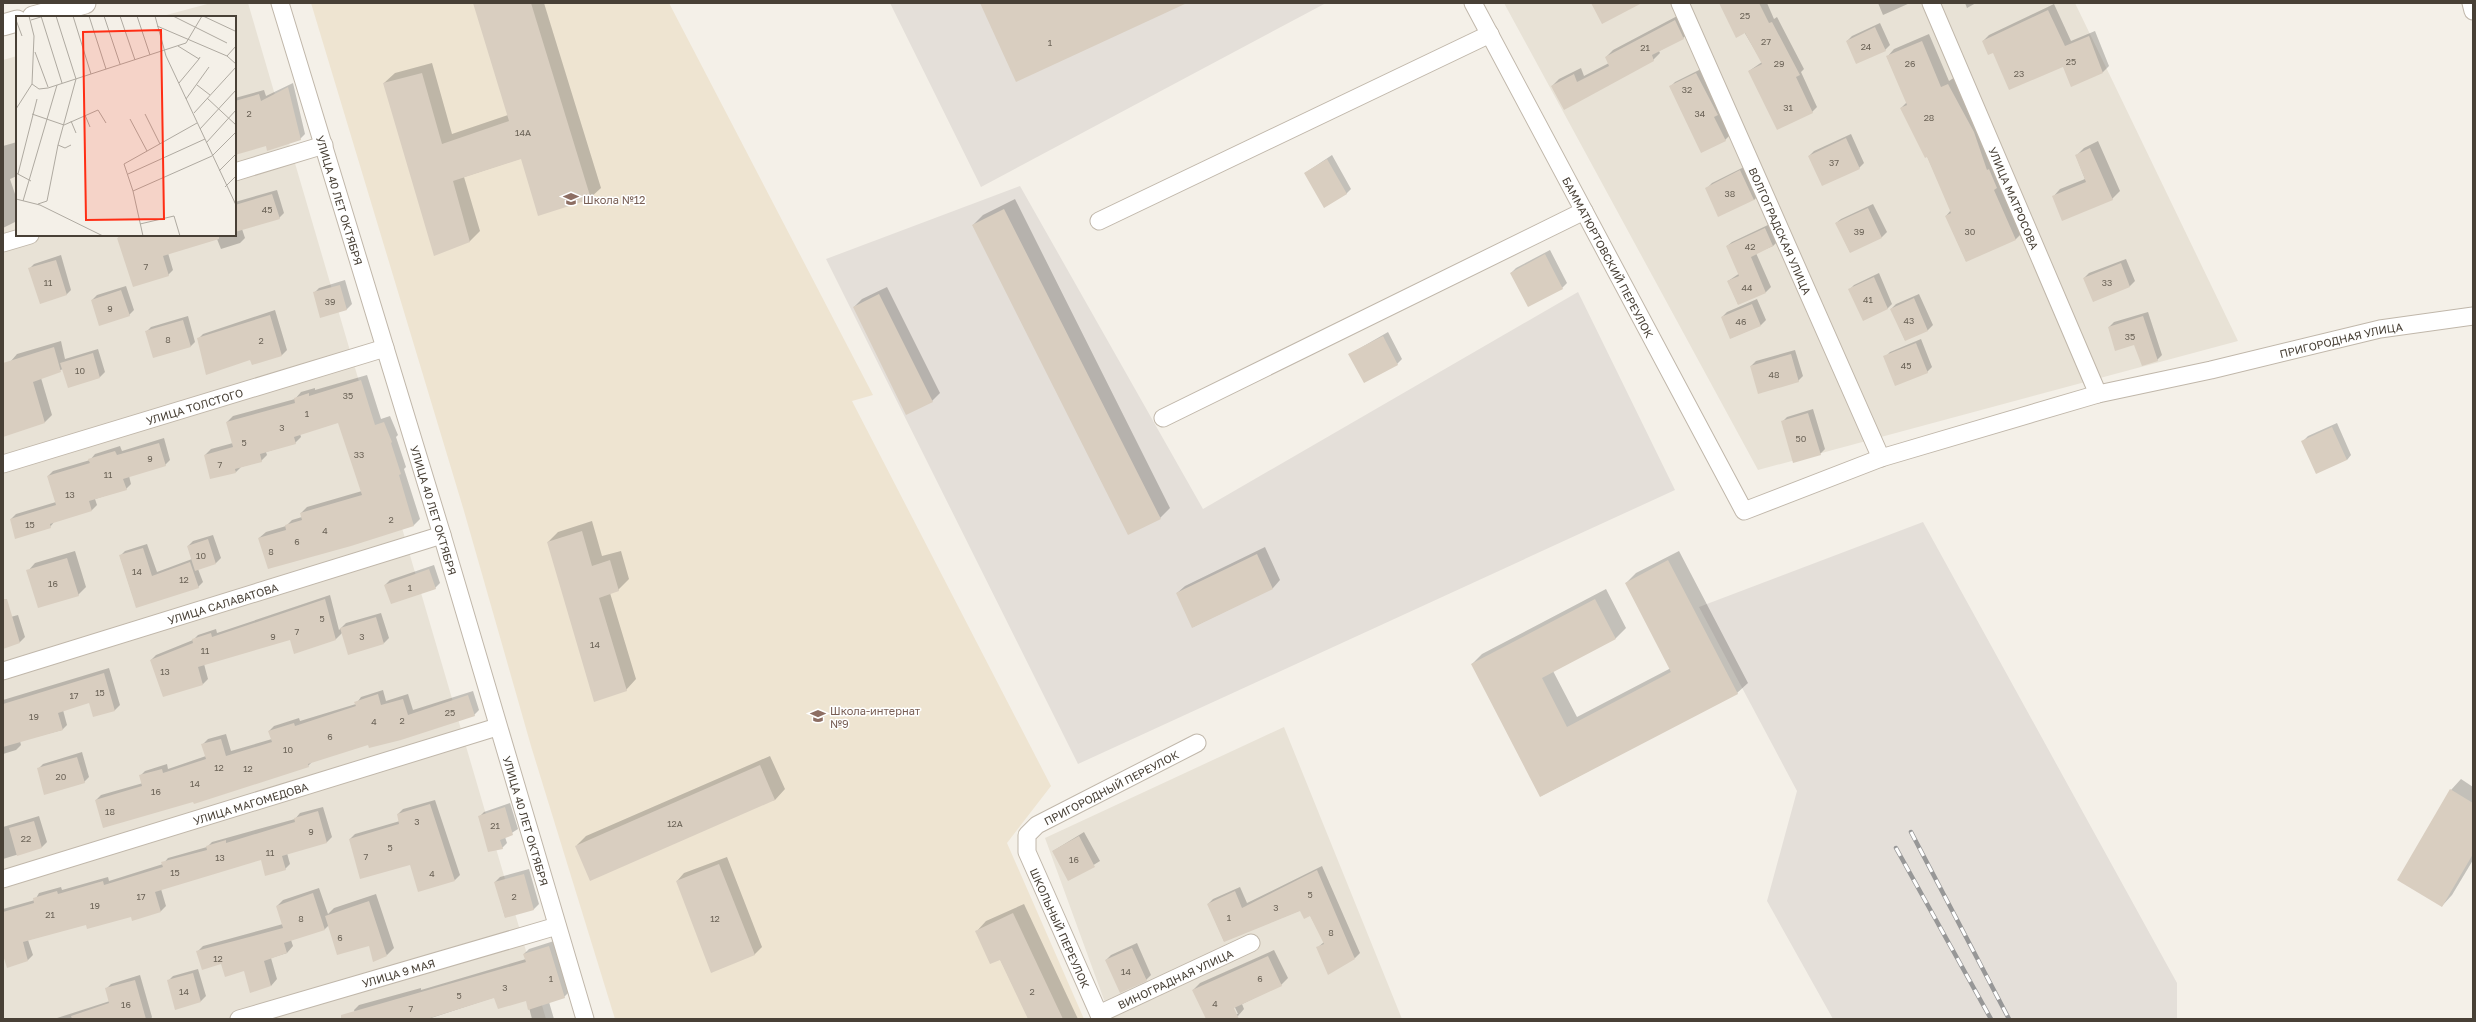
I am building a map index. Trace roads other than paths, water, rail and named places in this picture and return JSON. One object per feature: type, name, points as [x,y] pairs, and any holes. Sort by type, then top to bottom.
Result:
[{"type":"street","points":[[37,16],[85,3]]},
{"type":"street","name":"УЛИЦА 40 ЛЕТ ОКТЯБРЯ","points":[[280,3],[442,535],[497,726],[585,1019]]},
{"type":"street","name":"БАММАТЮРТОВСКИЙ ПЕРЕУЛОК","points":[[1473,3],[1744,511]]},
{"type":"street","name":"ВОЛГОГРАДСКАЯ УЛИЦА","points":[[1680,3],[1881,458]]},
{"type":"street","name":"УЛИЦА МАТРОСОВА","points":[[1931,3],[2098,394]]},
{"type":"street","points":[[2471,3],[2473,11]]},
{"type":"street","points":[[3,25],[16,21]]},
{"type":"street","points":[[1099,221],[1490,34]]},
{"type":"street","points":[[236,172],[324,144]]},
{"type":"street","points":[[1163,418],[1584,211]]},
{"type":"street","points":[[3,243],[27,236]]},
{"type":"street","name":"ПРИГОРОДНАЯ УЛИЦА","points":[[1744,511],[1881,458],[2098,394],[2210,370],[2380,329],[2473,316]]},
{"type":"street","name":"УЛИЦА ТОЛСТОГО","points":[[3,464],[385,348]]},
{"type":"street","name":"УЛИЦА САЛАВАТОВА","points":[[3,671],[442,535]]},
{"type":"street","name":"УЛИЦА МАГОМЕДОВА","points":[[3,879],[497,726]]},
{"type":"street","name":"ПРИГОРОДНЫЙ ПЕРЕУЛОК","points":[[1028,835],[1037,825],[1197,742]]},
{"type":"street","name":"ШКОЛЬНЫЙ ПЕРЕУЛОК","points":[[1028,835],[1026,852],[1100,1016]]},
{"type":"street","name":"УЛИЦА 9 МАЯ","points":[[239,1019],[558,926]]},
{"type":"street","name":"ВИНОГРАДНАЯ УЛИЦА","points":[[1100,1016],[1251,943]]},
{"type":"railway","points":[[1911,832],[2009,1019]]},
{"type":"railway","points":[[1896,848],[1991,1019]]},
{"type":"place","name":"Школа №12","points":[[571,199]]},
{"type":"place","name":"Школа-интернат №9","points":[[818,716]]}]
